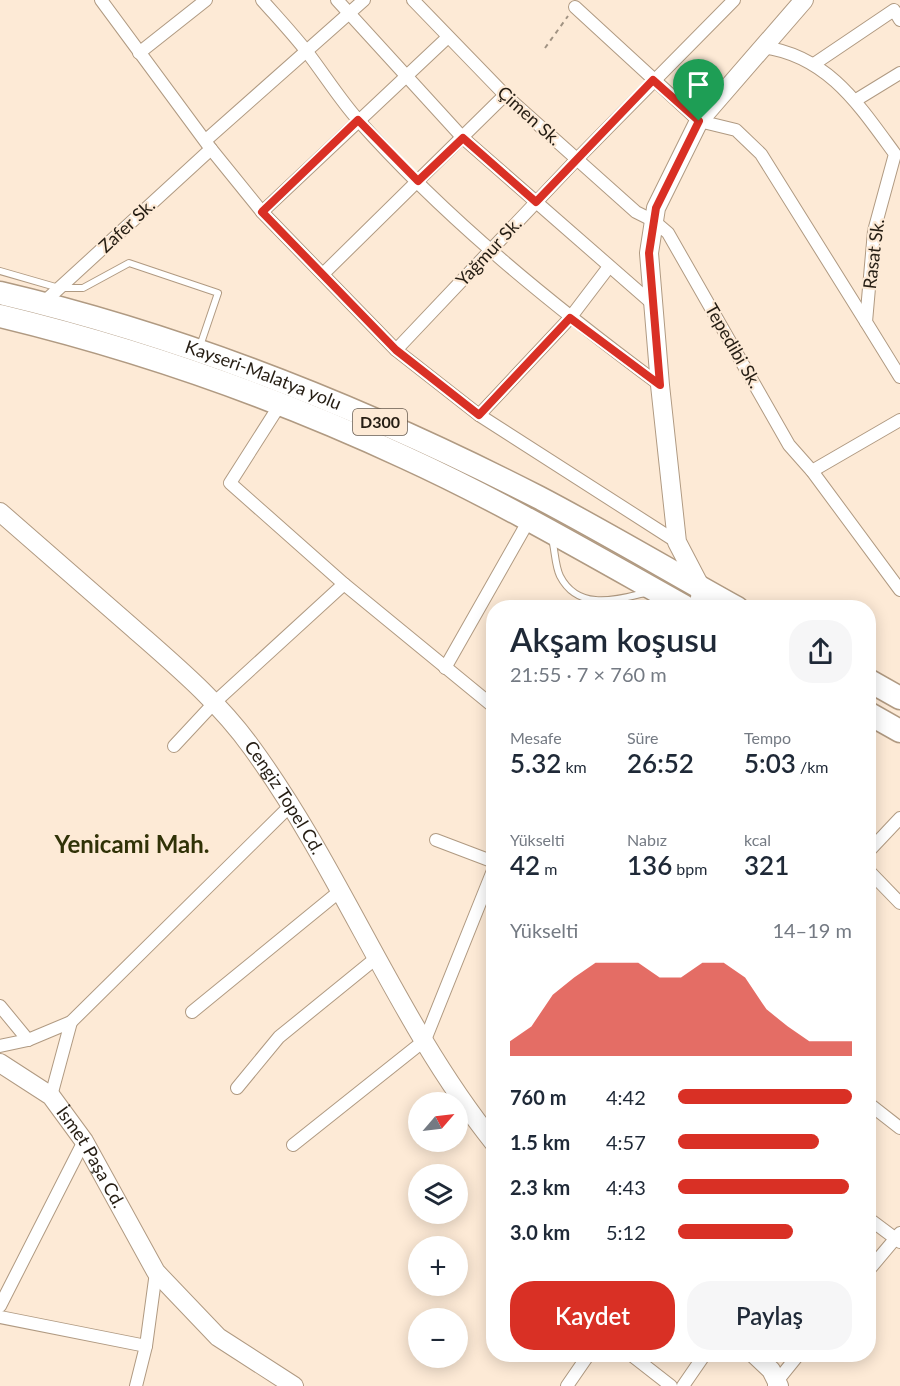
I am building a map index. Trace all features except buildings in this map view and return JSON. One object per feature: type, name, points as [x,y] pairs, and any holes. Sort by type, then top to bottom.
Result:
[{"type":"highway","name":"Kayseri-Malatya yolu","points":[[0,293],[51,296],[291,383],[422,440],[539,498],[700,598]]},
{"type":"highway","name":"Kayseri-Malatya yolu","points":[[0,316],[148,355],[281,403],[407,458],[529,520],[673,600]]},
{"type":"highway","points":[[876,684],[900,698]]},
{"type":"highway","points":[[876,718],[900,731]]},
{"type":"street","points":[[101,0],[208,144],[262,212],[396,350],[479,415],[677,542]]},
{"type":"street","points":[[139,53],[206,0]]},
{"type":"street","points":[[262,0],[305,50],[358,120],[418,181],[492,251],[570,318],[660,385]]},
{"type":"street","points":[[337,0],[347,14],[463,138],[608,268],[654,305]]},
{"type":"street","name":"Zafer Sk.","points":[[51,296],[305,50],[364,0]]},
{"type":"street","name":"Çimen Sk.","points":[[413,0],[505,95],[636,212],[654,221]]},
{"type":"street","name":"Yağmur Sk.","points":[[396,350],[653,80],[734,0]]},
{"type":"street","points":[[700,598],[677,542],[649,253],[656,208],[699,121],[804,0]]},
{"type":"street","points":[[575,7],[699,121],[736,130],[761,154],[900,378]]},
{"type":"street","points":[[814,64],[898,12]]},
{"type":"street","points":[[262,212],[448,37]]},
{"type":"street","name":"Rasat Sk.","points":[[763,47],[784,50],[814,64],[856,100],[897,158],[874,231],[866,322]]},
{"type":"street","points":[[856,100],[900,73]]},
{"type":"street","points":[[323,274],[505,95]]},
{"type":"street","name":"Tepedibi Sk.","points":[[654,221],[668,233],[789,445],[812,471],[900,590]]},
{"type":"street","points":[[479,415],[570,318],[608,268]]},
{"type":"street","points":[[281,403],[230,483],[344,584],[445,668],[486,699]]},
{"type":"street","points":[[812,471],[900,420]]},
{"type":"street","name":"Cengiz Topel Cd.","points":[[0,512],[215,702],[250,745],[291,805],[340,891],[375,959],[472,1116],[486,1133]]},
{"type":"street","points":[[445,668],[529,520]]},
{"type":"street","points":[[174,746],[215,702],[344,584]]},
{"type":"street","points":[[0,1046],[28,1040],[71,1022],[291,805]]},
{"type":"street","points":[[876,844],[900,818]]},
{"type":"street","points":[[436,840],[486,859]]},
{"type":"street","points":[[876,878],[900,903]]},
{"type":"street","points":[[292,1145],[425,1040],[486,888]]},
{"type":"street","points":[[192,1012],[340,891]]},
{"type":"street","points":[[237,1088],[279,1037],[375,959]]},
{"type":"street","points":[[0,1006],[28,1040]]},
{"type":"street","points":[[51,1096],[71,1022]]},
{"type":"street","name":"İsmet Paşa Cd.","points":[[0,1063],[51,1096],[84,1141],[156,1272],[218,1337],[294,1386]]},
{"type":"street","points":[[876,1109],[900,1128]]},
{"type":"street","points":[[472,1116],[486,1116]]},
{"type":"street","points":[[0,1306],[84,1141]]},
{"type":"street","points":[[876,1223],[898,1238],[876,1262]]},
{"type":"street","points":[[136,1386],[146,1346],[156,1272]]},
{"type":"street","points":[[0,1317],[146,1346]]},
{"type":"street","points":[[567,1386],[584,1362]]},
{"type":"street","points":[[640,1362],[671,1386]]},
{"type":"street","points":[[683,1386],[700,1362]]},
{"type":"street","points":[[762,1362],[771,1370],[776,1385]]},
{"type":"street","points":[[776,1385],[793,1362]]},
{"type":"lane","points":[[0,272],[51,296],[83,288],[129,263],[218,293],[199,349]]},
{"type":"lane","points":[[551,532],[560,576],[571,590],[588,600]]},
{"type":"lane","points":[[617,600],[656,590]]},
{"type":"path","points":[[545,48],[575,7]]},
{"type":"district","name":"Yenicami Mah.","points":[[132,845]]},
{"type":"route","points":[[653,80],[699,121],[656,208],[649,253],[660,385],[570,318],[479,415],[396,350],[262,212],[358,120],[418,181],[463,138],[536,202],[653,80]]}]
